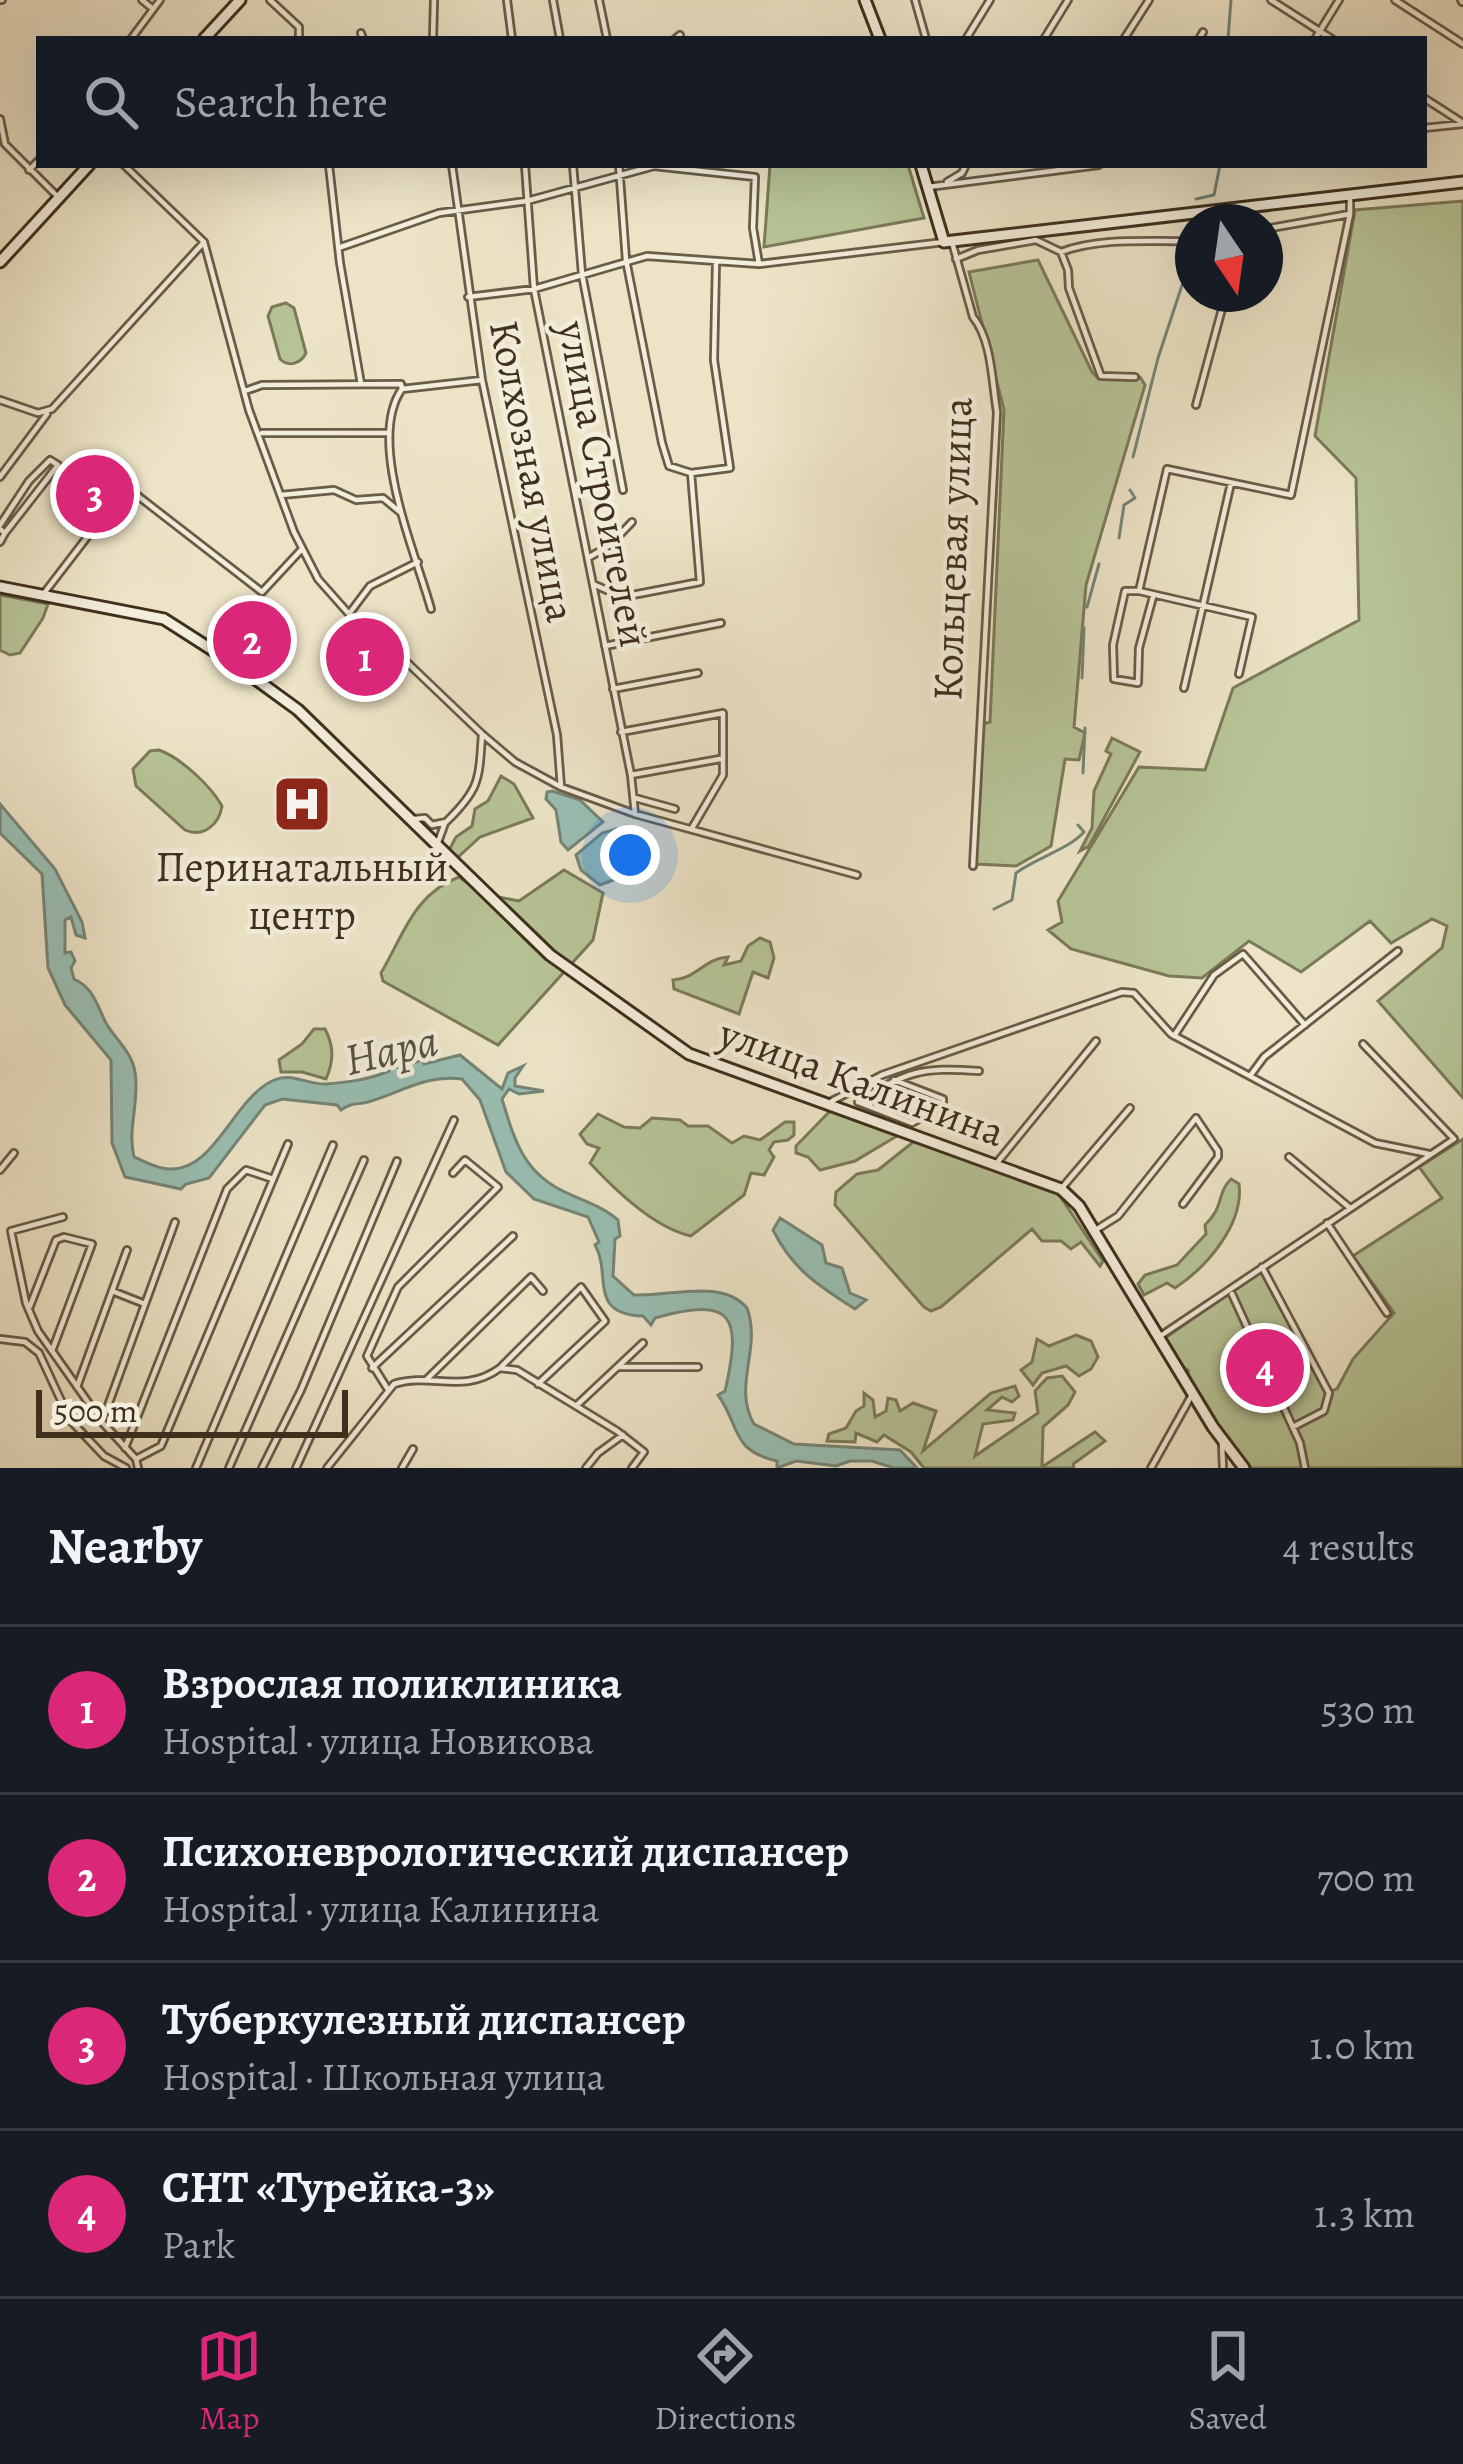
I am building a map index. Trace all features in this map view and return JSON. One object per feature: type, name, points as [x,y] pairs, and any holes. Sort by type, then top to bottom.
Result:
[{"type":"street","points":[[142,0],[153,9]]},
{"type":"street","points":[[133,36],[160,0]]},
{"type":"street","points":[[207,36],[239,0]]},
{"type":"street","points":[[270,0],[299,27],[299,36]]},
{"type":"street","points":[[433,36],[434,0]]},
{"type":"street","points":[[507,0],[512,36]]},
{"type":"street","points":[[553,0],[559,36]]},
{"type":"street","points":[[599,0],[606,36]]},
{"type":"street","points":[[865,0],[879,36]]},
{"type":"street","points":[[915,0],[925,36]]},
{"type":"street","points":[[968,36],[990,0]]},
{"type":"street","points":[[1046,36],[1068,0]]},
{"type":"street","points":[[1126,36],[1149,0]]},
{"type":"street","points":[[1271,0],[1328,36]]},
{"type":"street","points":[[1317,36],[1339,0]]},
{"type":"street","points":[[1395,0],[1463,44]]},
{"type":"street","points":[[1427,100],[1463,123]]},
{"type":"street","points":[[0,119],[5,144],[59,197]]},
{"type":"street","points":[[1427,128],[1463,123]]},
{"type":"street","points":[[29,170],[36,163]]},
{"type":"street","points":[[0,262],[85,168]]},
{"type":"street","points":[[127,168],[204,242],[244,391],[302,550],[318,579],[349,614],[514,762],[561,787],[635,814],[857,875]]},
{"type":"street","points":[[329,168],[361,384]]},
{"type":"street","name":"Колхозная улица","points":[[452,168],[482,380],[556,735],[561,787]]},
{"type":"street","name":"улица Строителей","points":[[524,168],[534,289],[632,776],[635,814]]},
{"type":"street","points":[[573,168],[583,274],[623,490]]},
{"type":"street","points":[[620,168],[626,260],[669,466],[692,472],[730,469],[714,360],[716,262]]},
{"type":"street","points":[[340,248],[458,209],[527,201],[648,168]]},
{"type":"street","points":[[672,168],[755,177],[753,228],[759,263]]},
{"type":"street","name":"Кольцевая улица","points":[[922,168],[980,326],[997,412],[973,866]]},
{"type":"street","points":[[943,185],[964,168]]},
{"type":"street","points":[[928,188],[1041,168]]},
{"type":"street","points":[[468,297],[534,289],[647,256],[759,263],[1463,182]]},
{"type":"street","points":[[1139,592],[1167,469],[1291,495],[1350,214],[1350,195]]},
{"type":"street","points":[[1283,226],[1350,214]]},
{"type":"street","points":[[956,259],[978,250],[1036,240],[1061,252],[1101,376],[1135,376]]},
{"type":"street","points":[[1061,252],[1081,245],[1133,240],[1175,241]]},
{"type":"street","points":[[0,477],[48,411],[204,242]]},
{"type":"street","points":[[1196,405],[1221,312]]},
{"type":"street","points":[[402,388],[482,380]]},
{"type":"street","points":[[244,391],[262,385],[401,384],[402,388]]},
{"type":"street","points":[[402,388],[388,433],[400,512],[431,609]]},
{"type":"street","points":[[0,400],[48,411]]},
{"type":"street","points":[[259,433],[388,433]]},
{"type":"street","points":[[0,542],[2,529],[29,481],[50,460],[55,461],[58,465],[2,529]]},
{"type":"street","points":[[593,584],[622,597],[700,582],[692,472]]},
{"type":"street","points":[[1184,688],[1231,483]]},
{"type":"street","points":[[42,596],[129,489],[262,592],[302,550]]},
{"type":"street","points":[[281,495],[334,490],[356,500],[383,498],[400,512]]},
{"type":"street","points":[[587,558],[610,545],[632,522]]},
{"type":"street","points":[[349,614],[370,586],[418,562]]},
{"type":"street","name":"улица Калинина","points":[[0,587],[167,621],[298,710],[412,821],[440,841],[550,955],[677,1046],[709,1064],[1061,1189]]},
{"type":"street","points":[[1154,595],[1139,648],[1138,683],[1114,679],[1113,645],[1125,591],[1139,592],[1154,595],[1203,605],[1252,617],[1239,674]]},
{"type":"street","points":[[605,646],[721,623]]},
{"type":"street","points":[[613,689],[698,673]]},
{"type":"street","points":[[621,732],[723,712],[720,786],[691,829]]},
{"type":"street","points":[[440,841],[446,822],[479,782],[482,734]]},
{"type":"street","points":[[632,776],[722,759]]},
{"type":"street","points":[[635,798],[675,809]]},
{"type":"street","points":[[412,821],[419,816],[432,825],[440,841]]},
{"type":"street","points":[[432,825],[446,822]]},
{"type":"street","points":[[1250,1076],[1264,1057],[1398,951]]},
{"type":"street","points":[[1174,1036],[1214,975],[1243,954],[1305,1025]]},
{"type":"street","points":[[827,1104],[882,1075],[1123,992],[1134,993],[1174,1036],[1375,1143],[1429,1154]]},
{"type":"street","points":[[996,1164],[1096,1041]]},
{"type":"street","points":[[1159,1337],[1454,1139],[1363,1044]]},
{"type":"street","points":[[882,1075],[892,1081],[943,1099],[943,1105],[912,1123],[858,1102],[892,1081],[906,1073],[936,1068],[979,1071]]},
{"type":"street","points":[[1130,1108],[1061,1189],[1094,1231],[1192,1393],[1244,1468]]},
{"type":"street","points":[[1094,1231],[1118,1216],[1196,1118],[1218,1157],[1183,1204]]},
{"type":"street","points":[[296,1468],[454,1120]]},
{"type":"street","points":[[136,1459],[161,1446],[288,1144]]},
{"type":"street","points":[[196,1468],[333,1144]]},
{"type":"street","points":[[0,1170],[14,1153]]},
{"type":"street","points":[[1289,1157],[1350,1208]]},
{"type":"street","points":[[229,1468],[364,1160]]},
{"type":"street","points":[[387,1388],[367,1356],[398,1287],[498,1187],[465,1160],[453,1173]]},
{"type":"street","points":[[262,1468],[301,1390],[398,1161]]},
{"type":"street","points":[[125,1448],[227,1189],[246,1170],[273,1179]]},
{"type":"street","points":[[63,1217],[10,1231],[29,1309],[52,1351],[102,1422],[136,1459],[138,1468]]},
{"type":"street","points":[[102,1422],[176,1222]]},
{"type":"street","points":[[1327,1223],[1387,1313]]},
{"type":"street","points":[[372,1368],[513,1236]]},
{"type":"street","points":[[29,1309],[56,1240],[64,1237],[92,1244],[52,1351]]},
{"type":"street","points":[[77,1387],[128,1250]]},
{"type":"street","points":[[1262,1267],[1329,1393],[1324,1411],[1293,1427]]},
{"type":"street","points":[[426,1380],[531,1276],[543,1291]]},
{"type":"street","points":[[327,1468],[387,1388],[404,1381],[453,1384],[486,1378],[581,1287],[605,1322],[538,1384]]},
{"type":"street","points":[[112,1291],[145,1304]]},
{"type":"street","points":[[1232,1294],[1293,1427],[1305,1468]]},
{"type":"street","points":[[0,1339],[25,1342],[39,1353],[70,1420],[104,1456],[126,1468]]},
{"type":"street","points":[[576,1406],[643,1343]]},
{"type":"street","points":[[618,1367],[698,1367]]},
{"type":"street","points":[[500,1368],[517,1370],[623,1435],[644,1453],[632,1468]]},
{"type":"street","points":[[1151,1468],[1192,1393]]},
{"type":"street","points":[[586,1468],[623,1435]]},
{"type":"street","points":[[1222,1437],[1223,1468]]},
{"type":"street","points":[[402,1468],[413,1449]]},
{"type":"green space","points":[[770,168],[909,168],[924,218],[764,247]]},
{"type":"green space","points":[[1463,201],[1463,1098],[1378,1001],[1442,948],[1447,926],[1432,919],[1391,943],[1370,921],[1301,972],[1249,941],[1202,978],[1169,976],[1071,949],[1048,930],[1062,922],[1058,901],[1139,767],[1205,770],[1233,688],[1359,620],[1356,478],[1315,436],[1355,210]]},
{"type":"green space","points":[[1038,260],[1092,372],[1098,378],[1140,377],[1145,385],[1086,585],[1074,727],[1085,733],[1079,760],[1065,759],[1051,846],[1016,866],[975,864],[982,724],[990,722],[1004,410],[969,272]]},
{"type":"green space","points":[[286,303],[294,308],[306,353],[291,364],[280,359],[268,316],[272,307]]},
{"type":"green space","points":[[0,595],[48,604],[20,653],[0,650]]},
{"type":"green space","points":[[1112,738],[1140,752],[1089,846],[1080,851],[1092,828],[1094,791],[1111,754],[1106,751]]},
{"type":"green space","points":[[159,750],[186,766],[217,798],[222,806],[209,828],[185,830],[136,786],[133,769],[150,751]]},
{"type":"green space","points":[[501,776],[514,784],[533,818],[480,837],[457,858],[448,852],[456,837],[472,826],[475,809],[488,801]]},
{"type":"green space","points":[[564,870],[603,893],[593,940],[498,1045],[383,981],[381,973],[412,917],[444,884],[459,877],[483,894],[519,901]]},
{"type":"green space","points":[[760,938],[770,942],[774,958],[768,978],[753,972],[739,1014],[674,989],[673,980],[713,961],[728,957],[724,965],[741,961],[748,946]]},
{"type":"green space","points":[[314,1029],[325,1029],[330,1041],[332,1060],[326,1079],[281,1072],[279,1060]]},
{"type":"green space","points":[[830,1111],[897,1136],[855,1161],[820,1170],[808,1157],[796,1153],[796,1146]]},
{"type":"green space","points":[[598,1114],[624,1127],[640,1128],[652,1118],[708,1126],[732,1143],[744,1136],[760,1140],[785,1122],[794,1122],[794,1135],[774,1142],[769,1150],[774,1157],[764,1175],[751,1173],[744,1195],[691,1236],[650,1217],[590,1163],[599,1148],[587,1144],[580,1134]]},
{"type":"green space","points":[[917,1139],[1047,1185],[1060,1196],[1103,1261],[1100,1266],[1081,1242],[1071,1249],[1061,1241],[1042,1241],[1032,1229],[941,1307],[931,1311],[924,1307],[835,1205],[836,1192],[857,1174],[878,1170]]},
{"type":"green space","points":[[1463,1139],[1463,1468],[1243,1468],[1165,1338],[1264,1269],[1328,1392],[1337,1389],[1353,1359],[1394,1313],[1353,1256],[1442,1198],[1419,1167]]},
{"type":"green space","points":[[1231,1179],[1239,1184],[1239,1199],[1221,1243],[1175,1288],[1167,1283],[1144,1295],[1138,1284],[1145,1275],[1177,1265],[1206,1234],[1205,1225]]},
{"type":"green space","points":[[1076,1335],[1091,1341],[1098,1357],[1091,1369],[1079,1376],[1066,1366],[1042,1373],[1033,1385],[1021,1370],[1032,1362],[1037,1339],[1049,1346]]},
{"type":"green space","points":[[1062,1376],[1075,1392],[1068,1405],[1043,1427],[1042,1467],[1095,1432],[1105,1441],[1073,1464],[1074,1468],[924,1468],[911,1452],[884,1435],[877,1442],[856,1433],[855,1442],[827,1441],[829,1434],[846,1428],[864,1406],[864,1393],[873,1400],[875,1417],[886,1411],[888,1398],[896,1400],[900,1411],[913,1403],[936,1411],[923,1451],[991,1393],[1015,1386],[1019,1396],[1012,1402],[1002,1397],[987,1410],[1015,1413],[1013,1420],[983,1424],[975,1456],[1038,1413],[1035,1391],[1047,1378]]},
{"type":"water","points":[[552,791],[580,800],[603,822],[568,850],[561,842],[556,810],[546,799]]},
{"type":"water","points":[[0,804],[55,869],[82,922],[85,938],[76,935],[71,917],[65,920],[65,953],[71,952],[75,961],[71,968],[74,979],[91,992],[133,1065],[134,1157],[165,1169],[185,1167],[211,1147],[258,1090],[279,1078],[319,1084],[350,1081],[389,1071],[395,1062],[398,1068],[460,1055],[502,1089],[508,1073],[523,1066],[515,1086],[544,1091],[519,1094],[509,1089],[502,1099],[517,1143],[531,1166],[552,1185],[618,1220],[613,1276],[634,1295],[709,1291],[736,1299],[747,1308],[751,1338],[746,1396],[754,1424],[794,1444],[900,1450],[917,1468],[872,1461],[836,1466],[796,1461],[777,1468],[777,1461],[751,1451],[718,1395],[725,1391],[730,1365],[731,1329],[726,1318],[702,1310],[655,1318],[651,1325],[643,1316],[614,1308],[604,1291],[595,1245],[599,1242],[588,1217],[534,1199],[506,1172],[480,1100],[462,1079],[425,1082],[341,1110],[337,1105],[282,1099],[265,1105],[209,1178],[181,1189],[125,1177],[112,1143],[111,1060],[65,1005],[48,968],[42,874],[0,833]]},
{"type":"water","points":[[622,830],[640,856],[619,878],[600,885],[581,870],[576,855],[602,833]]},
{"type":"water","points":[[780,1218],[822,1245],[826,1263],[842,1268],[850,1293],[866,1300],[855,1309],[808,1276],[773,1230]]},
{"type":"waterway","points":[[1228,36],[1231,0]]},
{"type":"waterway","points":[[1196,199],[1214,195],[1219,168]]},
{"type":"waterway","points":[[1133,457],[1175,307]]},
{"type":"waterway","points":[[1119,538],[1124,505],[1135,498],[1130,490]]},
{"type":"waterway","points":[[1087,607],[1099,564]]},
{"type":"waterway","points":[[1082,678],[1084,628]]},
{"type":"waterway","points":[[1083,773],[1085,728]]},
{"type":"waterway","points":[[994,909],[1012,900],[1016,873],[1078,838],[1084,832],[1078,825]]},
{"type":"place","name":"Туберкулезный диспансер","points":[[95,494]]},
{"type":"place","name":"Психоневрологический диспансер","points":[[252,640]]},
{"type":"place","name":"Взрослая поликлиника","points":[[365,657]]},
{"type":"place","name":"Перинатальный центр","points":[[302,804]]},
{"type":"place","name":"СНТ «Турейка-3»","points":[[1265,1368]]},
{"type":"water label","name":"Нара","points":[[391,1050]]}]
